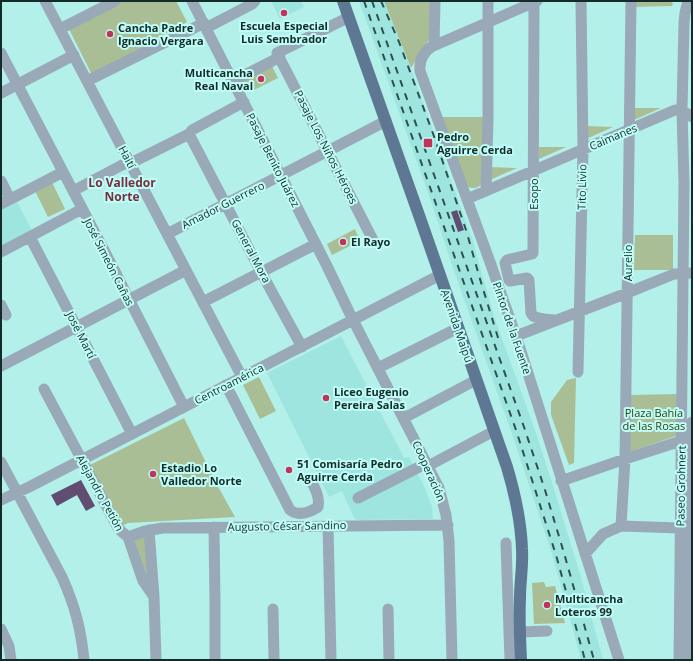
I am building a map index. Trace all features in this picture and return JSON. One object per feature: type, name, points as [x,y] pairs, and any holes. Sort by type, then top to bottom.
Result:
[{"type":"main road","name":"Avenida Maipú","points":[[343,1],[507,467],[517,502],[521,530],[522,562],[520,598],[521,660]]},
{"type":"street","name":"Haití","points":[[45,1],[242,377]]},
{"type":"street","points":[[60,29],[115,1]]},
{"type":"street","name":"Pasaje Benito Juárez","points":[[192,1],[316,244],[353,320]]},
{"type":"street","points":[[87,81],[252,4],[255,1]]},
{"type":"street","points":[[435,1],[434,45],[535,2]]},
{"type":"street","points":[[486,191],[488,120],[488,1]]},
{"type":"street","name":"Tito Livio","points":[[578,372],[583,150],[581,1]]},
{"type":"street","name":"Aurelio","points":[[621,526],[625,459],[631,1]]},
{"type":"street","name":"Paseo Grohnert","points":[[679,660],[688,509],[688,184],[682,110],[684,23],[688,1]]},
{"type":"street","name":"Esopo","points":[[535,2],[533,252],[532,254],[507,260],[505,263],[510,281],[527,278],[529,280],[531,313],[533,316],[548,320],[558,320]]},
{"type":"street","points":[[233,81],[349,17]]},
{"type":"street","name":"Pintor de la Fuente","points":[[434,45],[427,49],[423,56],[420,63],[420,71],[516,336],[619,660]]},
{"type":"street","name":"José Simeón Cañas","points":[[1,53],[184,407]]},
{"type":"street","points":[[1,93],[74,55]]},
{"type":"street","name":"Pasaje Los Niños Héroes","points":[[279,55],[374,242]]},
{"type":"street","points":[[73,191],[122,165],[135,161],[189,134],[192,130],[244,102]]},
{"type":"street","name":"Caimanes","points":[[467,199],[675,110],[682,110]]},
{"type":"street","points":[[682,110],[692,117]]},
{"type":"street","name":"Amador Guerrero","points":[[167,234],[386,121]]},
{"type":"street","name":"General Mora","points":[[189,134],[261,272],[302,346]]},
{"type":"street","points":[[1,181],[6,202],[63,172]]},
{"type":"street","points":[[1,252],[82,209]]},
{"type":"street","name":"José Martí","points":[[30,237],[132,434]]},
{"type":"street","points":[[202,302],[316,244]]},
{"type":"street","points":[[1,366],[186,270]]},
{"type":"street","points":[[516,336],[674,274],[687,273]]},
{"type":"street","name":"Centroamérica","points":[[1,500],[440,275]]},
{"type":"street","name":"Cooperación","points":[[353,320],[428,465],[441,494],[450,541],[452,660]]},
{"type":"street","points":[[378,368],[458,328]]},
{"type":"street","points":[[404,418],[476,380]]},
{"type":"street","points":[[226,385],[290,510],[293,513],[306,514],[318,507],[319,497],[311,480]]},
{"type":"street","name":"Alejandro Petión","points":[[44,389],[119,529],[128,537],[144,581],[154,597]]},
{"type":"street","name":"Paseo Grohnert","points":[[687,441],[692,422]]},
{"type":"street","points":[[358,498],[428,465],[494,431]]},
{"type":"street","points":[[561,481],[625,459],[687,441]]},
{"type":"street","points":[[1,462],[62,577],[70,596],[79,626],[84,660]]},
{"type":"street","name":"Paseo Grohnert","points":[[688,509],[680,528],[685,578],[690,660]]},
{"type":"street","name":"Augusto César Sandino","points":[[128,537],[149,530],[163,528],[448,525]]},
{"type":"street","points":[[328,526],[331,660]]},
{"type":"street","points":[[585,554],[603,534],[621,526],[680,528]]},
{"type":"street","points":[[214,527],[215,660]]},
{"type":"street","name":"Alejandro Petión","points":[[149,530],[154,597],[156,660]]},
{"type":"street","points":[[506,543],[510,660]]},
{"type":"street","points":[[507,562],[522,562]]},
{"type":"street","points":[[273,609],[274,660]]},
{"type":"street","points":[[388,609],[389,660]]},
{"type":"street","points":[[520,632],[547,631]]},
{"type":"street","points":[[2,632],[9,646],[11,660]]},
{"type":"shaded area","name":"Escuela Especial Luis Sembrador","points":[[271,1],[301,1],[304,7],[280,19]]},
{"type":"shaded area","points":[[359,1],[384,1],[412,72],[473,241],[494,316],[535,430],[580,574],[603,660],[581,660],[552,554],[513,437],[454,271],[432,204]]},
{"type":"shaded area","points":[[17,202],[32,230],[1,246],[1,211]]},
{"type":"shaded area","name":"Liceo Eugenio Pereira Salas","points":[[341,336],[404,458],[409,457],[424,486],[432,507],[433,519],[357,520],[354,518],[342,491],[329,497],[267,373]]},
{"type":"green space","name":"Cancha Padre Ignacio Vergara","points":[[118,1],[176,1],[187,22],[153,40],[152,45],[92,75],[68,27]]},
{"type":"green space","points":[[384,1],[431,1],[430,38],[411,68]]},
{"type":"green space","points":[[632,1],[669,1],[673,3],[672,6],[632,7]]},
{"type":"green space","name":"Multicancha Real Naval","points":[[272,66],[278,78],[250,92],[244,80]]},
{"type":"green space","points":[[634,108],[661,108],[634,120]]},
{"type":"green space","points":[[441,117],[484,117],[482,184],[479,186],[474,188],[468,187]]},
{"type":"green space","points":[[586,126],[613,127],[586,139]]},
{"type":"green space","points":[[539,147],[566,147],[539,159]]},
{"type":"green space","points":[[490,167],[517,168],[490,180]]},
{"type":"green space","points":[[51,180],[65,209],[48,217],[34,189]]},
{"type":"green space","name":"El Rayo","points":[[355,229],[360,241],[332,255],[327,244]]},
{"type":"green space","points":[[635,235],[673,235],[673,270],[634,270]]},
{"type":"green space","points":[[259,377],[276,411],[260,419],[243,385]]},
{"type":"green space","points":[[576,378],[574,463],[569,465],[551,415],[551,402],[567,380]]},
{"type":"green space","name":"Plaza Bahía de las Rosas","points":[[677,394],[676,436],[630,452],[631,395]]},
{"type":"green space","name":"Estadio Lo Valledor Norte","points":[[184,418],[216,483],[235,517],[128,523],[119,527],[90,465]]},
{"type":"green space","points":[[146,537],[148,579],[134,538]]},
{"type":"green space","name":"Multicancha Loteros 99","points":[[544,582],[546,587],[555,586],[565,623],[534,624],[532,583]]},
{"type":"building","points":[[457,210],[464,230],[458,232],[451,212]]},
{"type":"building","points":[[81,480],[95,506],[86,511],[77,495],[57,506],[51,495]]},
{"type":"railway","points":[[364,1],[516,430],[556,555],[585,660]]},
{"type":"railway","points":[[372,1],[524,427],[564,553],[594,660]]},
{"type":"railway","points":[[381,1],[399,42],[435,139],[466,230],[499,341]]},
{"type":"place","name":"Escuela Especial Luis Sembrador","points":[[284,13]]},
{"type":"place","name":"Cancha Padre Ignacio Vergara","points":[[110,34]]},
{"type":"place","name":"Multicancha Real Naval","points":[[261,79]]},
{"type":"place","name":"Pedro Aguirre Cerda","points":[[428,143]]},
{"type":"place","name":"El Rayo","points":[[343,242]]},
{"type":"place","name":"Liceo Eugenio Pereira Salas","points":[[326,398]]},
{"type":"place","name":"51 Comisaría Pedro Aguirre Cerda","points":[[289,470]]},
{"type":"place","name":"Estadio Lo Valledor Norte","points":[[153,474]]},
{"type":"place","name":"Multicancha Loteros 99","points":[[547,605]]},
{"type":"district","name":"Lo Valledor Norte","points":[[122,190]]}]
